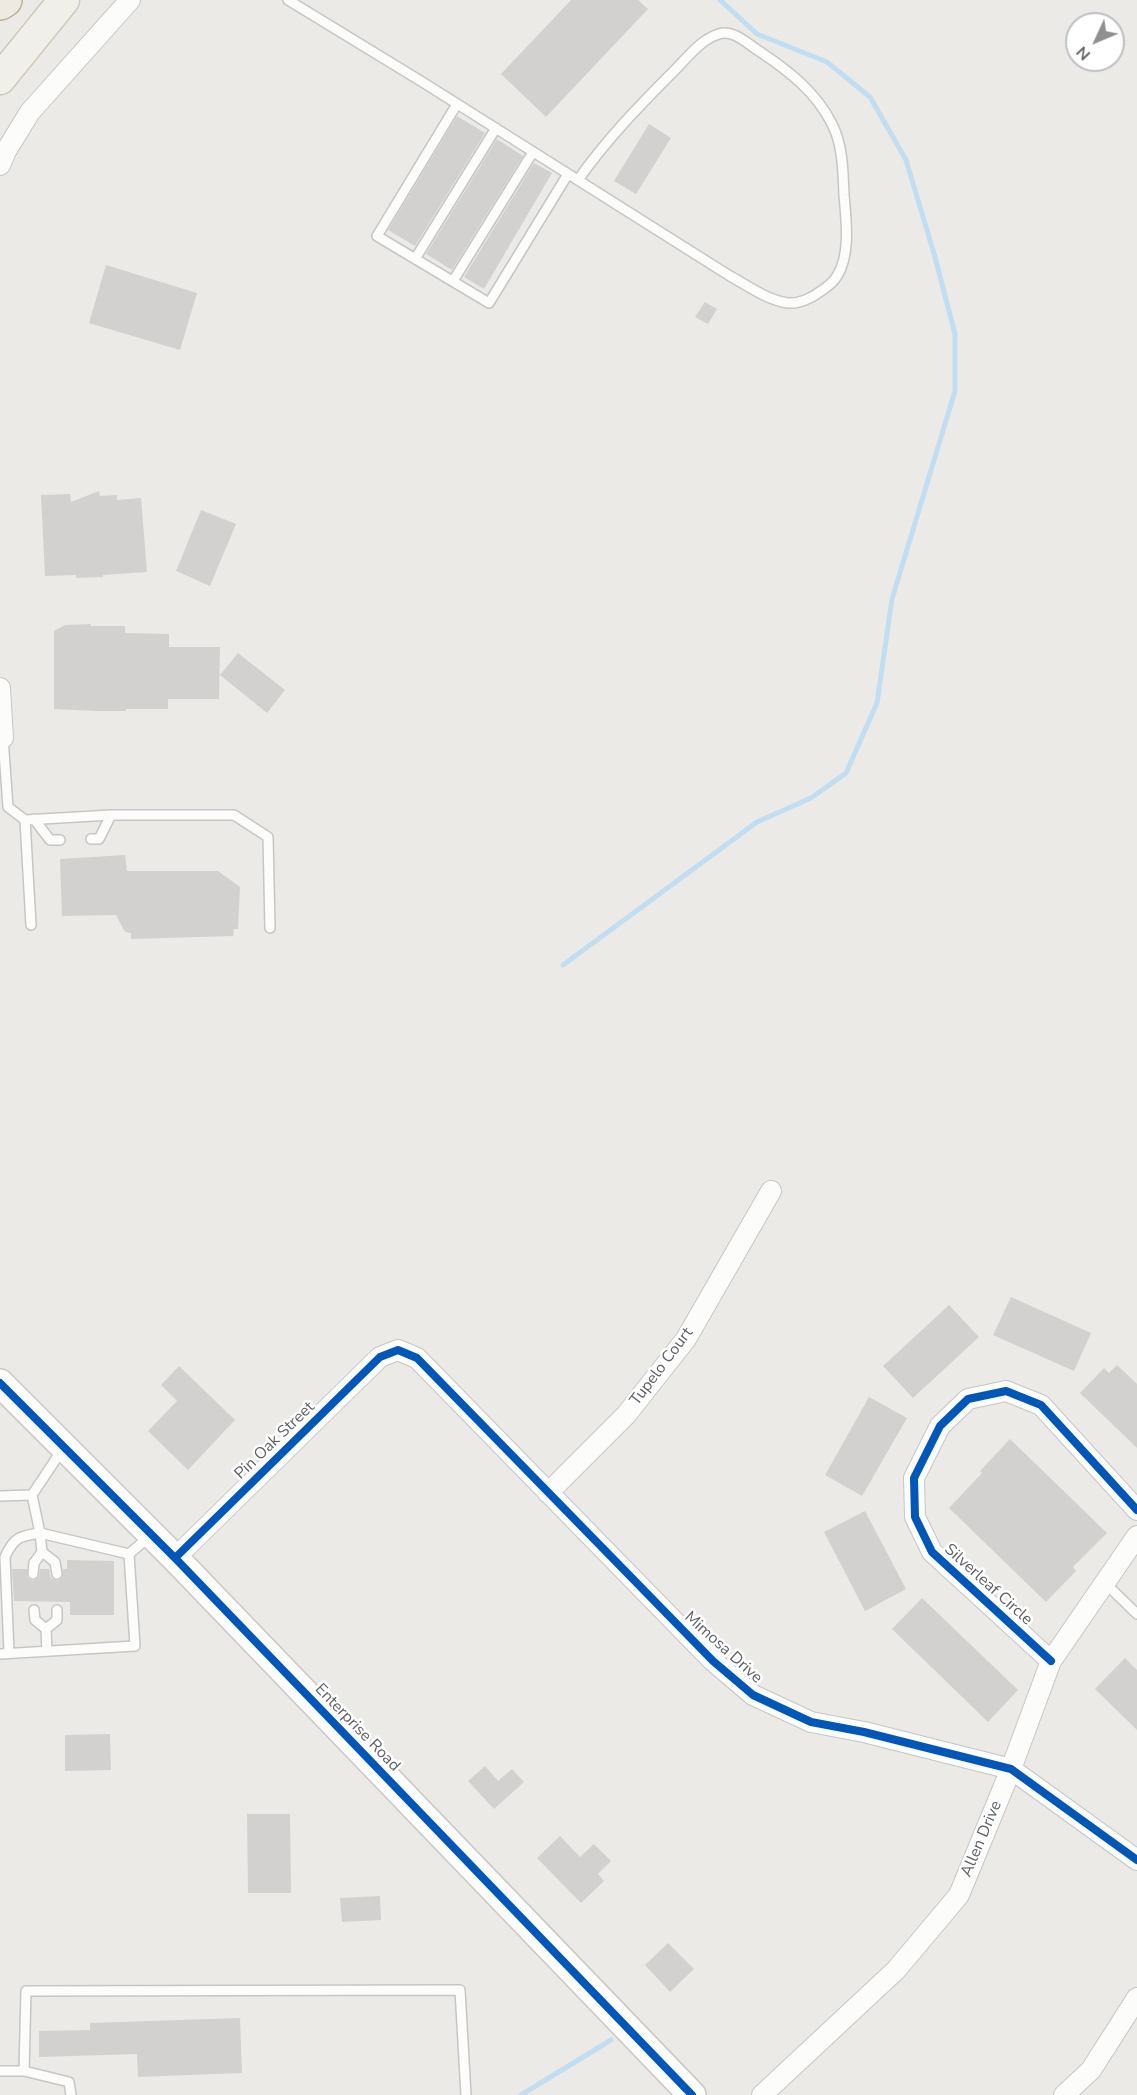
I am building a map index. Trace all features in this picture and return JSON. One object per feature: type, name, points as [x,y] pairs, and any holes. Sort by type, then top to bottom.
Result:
[{"type":"highway","points":[[0,3],[5,0]]},
{"type":"main road","points":[[0,79],[64,0]]},
{"type":"street","points":[[0,165],[30,112],[130,0]]},
{"type":"street","points":[[0,688],[1,739]]},
{"type":"street","name":"Tupelo Court","points":[[548,1493],[626,1415],[686,1339],[771,1191]]},
{"type":"street","name":"Mimosa Drive","points":[[398,1350],[417,1358],[713,1661],[753,1695],[811,1722],[864,1732],[1011,1769],[1137,1860]]},
{"type":"street","name":"Pin Oak Street","points":[[175,1558],[380,1356],[398,1350]]},
{"type":"street","name":"Enterprise Road","points":[[0,1383],[152,1534],[692,2095]]},
{"type":"street","name":"Silverleaf Circle","points":[[1051,1661],[932,1552],[915,1517],[914,1478],[940,1426],[968,1399],[1006,1391],[1041,1405],[1137,1510]]},
{"type":"street","name":"Allen Drive","points":[[762,2095],[896,1970],[959,1895],[1011,1769],[1051,1661],[1137,1536]]},
{"type":"street","points":[[1064,2095],[1091,2070],[1137,1998]]},
{"type":"lane","points":[[288,0],[730,276],[776,300],[790,303],[802,302],[815,295],[837,277],[841,267],[845,251],[846,217],[838,137],[832,123],[799,80],[734,35],[720,33],[698,48],[627,118],[578,180]]},
{"type":"lane","points":[[457,104],[377,236],[489,303],[568,174]]},
{"type":"lane","points":[[415,259],[496,128]]},
{"type":"lane","points":[[453,281],[533,152]]},
{"type":"lane","points":[[1,739],[8,807],[29,820],[50,840],[60,840]]},
{"type":"lane","points":[[29,820],[111,815],[234,815],[268,837],[270,928]]},
{"type":"lane","points":[[91,839],[99,839],[111,815]]},
{"type":"lane","points":[[29,820],[31,925]]},
{"type":"lane","points":[[33,1574],[34,1563],[42,1552],[32,1495],[64,1447]]},
{"type":"lane","points":[[0,1496],[32,1495]]},
{"type":"lane","points":[[40,1533],[129,1554],[135,1646],[4,1654],[6,1557],[11,1545],[21,1536],[40,1533]]},
{"type":"lane","points":[[129,1554],[152,1534]]},
{"type":"lane","points":[[42,1552],[55,1562],[57,1574]]},
{"type":"lane","points":[[1105,1583],[1137,1614]]},
{"type":"lane","points":[[34,1610],[35,1620],[46,1629],[47,1651]]},
{"type":"lane","points":[[46,1629],[57,1620],[57,1610]]},
{"type":"lane","points":[[24,2071],[26,1991],[460,1990],[466,2095]]},
{"type":"lane","points":[[0,2071],[24,2071],[69,2082],[71,2095]]},
{"type":"building","points":[[571,0],[638,0],[648,9],[546,117],[501,74]]},
{"type":"building","points":[[457,116],[485,133],[415,246],[388,230]]},
{"type":"building","points":[[649,124],[671,138],[636,194],[614,181]]},
{"type":"building","points":[[497,139],[523,156],[452,270],[426,254]]},
{"type":"building","points":[[534,163],[552,173],[484,289],[464,277]]},
{"type":"building","points":[[106,265],[197,293],[180,350],[89,323]]},
{"type":"building","points":[[705,302],[717,309],[708,324],[695,317]]},
{"type":"building","points":[[99,491],[100,496],[117,495],[117,500],[141,498],[147,572],[103,575],[103,577],[45,576],[41,495],[70,494],[71,502]]},
{"type":"building","points":[[201,510],[236,524],[210,586],[176,571]]},
{"type":"building","points":[[91,624],[91,626],[125,626],[125,633],[169,634],[169,647],[220,647],[219,699],[168,699],[168,709],[96,711],[54,709],[54,631],[65,625]]},
{"type":"building","points":[[238,653],[285,690],[267,713],[220,675]]},
{"type":"building","points":[[125,855],[127,871],[218,871],[240,887],[238,929],[234,929],[233,936],[131,939],[131,933],[125,932],[116,915],[62,916],[60,859]]},
{"type":"building","points":[[1011,1297],[1091,1333],[1074,1371],[993,1335]]},
{"type":"building","points":[[949,1305],[979,1337],[913,1398],[883,1366]]},
{"type":"building","points":[[1117,1365],[1137,1384],[1137,1448],[1080,1393],[1104,1368],[1109,1373]]},
{"type":"building","points":[[179,1366],[235,1420],[188,1470],[148,1431],[177,1401],[161,1385]]},
{"type":"building","points":[[869,1397],[907,1418],[862,1496],[825,1475]]},
{"type":"building","points":[[1010,1439],[1107,1533],[1073,1567],[1076,1571],[1046,1602],[949,1508]]},
{"type":"building","points":[[865,1511],[906,1589],[865,1611],[824,1532]]},
{"type":"building","points":[[67,1560],[114,1561],[114,1615],[70,1615],[70,1602],[14,1601],[12,1569],[27,1569],[27,1577],[33,1581],[39,1577],[40,1569],[49,1569],[51,1578],[58,1581],[63,1577],[63,1569],[67,1569]]},
{"type":"building","points":[[922,1598],[1018,1690],[988,1722],[892,1629]]},
{"type":"building","points":[[1125,1658],[1137,1670],[1137,1730],[1095,1689]]},
{"type":"building","points":[[110,1734],[111,1770],[65,1771],[65,1735]]},
{"type":"building","points":[[485,1766],[498,1781],[512,1769],[524,1782],[494,1809],[468,1781]]},
{"type":"building","points":[[247,1814],[290,1814],[291,1893],[248,1893]]},
{"type":"building","points":[[560,1836],[580,1857],[594,1844],[611,1861],[598,1874],[604,1881],[581,1903],[537,1858]]},
{"type":"building","points":[[380,1896],[381,1920],[342,1922],[340,1898]]},
{"type":"building","points":[[668,1943],[694,1969],[670,1992],[645,1965]]},
{"type":"building","points":[[240,2018],[242,2073],[138,2077],[137,2054],[39,2057],[39,2031],[90,2030],[90,2023]]},
{"type":"waterway","points":[[563,965],[757,822],[811,798],[846,773],[877,703],[892,599],[955,391],[955,334],[935,257],[906,160],[870,97],[827,62],[757,34],[720,0]]},
{"type":"waterway","points":[[521,2095],[611,2040]]},
{"type":"cycle path","points":[[175,1558],[380,1357],[398,1350],[417,1358],[713,1661],[753,1695],[811,1722],[864,1732],[1011,1769],[1137,1860]]},
{"type":"cycle path","points":[[0,1383],[175,1558],[692,2095]]},
{"type":"cycle path","points":[[1051,1661],[932,1552],[915,1517],[914,1478],[940,1426],[968,1399],[1006,1391],[1041,1405],[1137,1510]]}]
